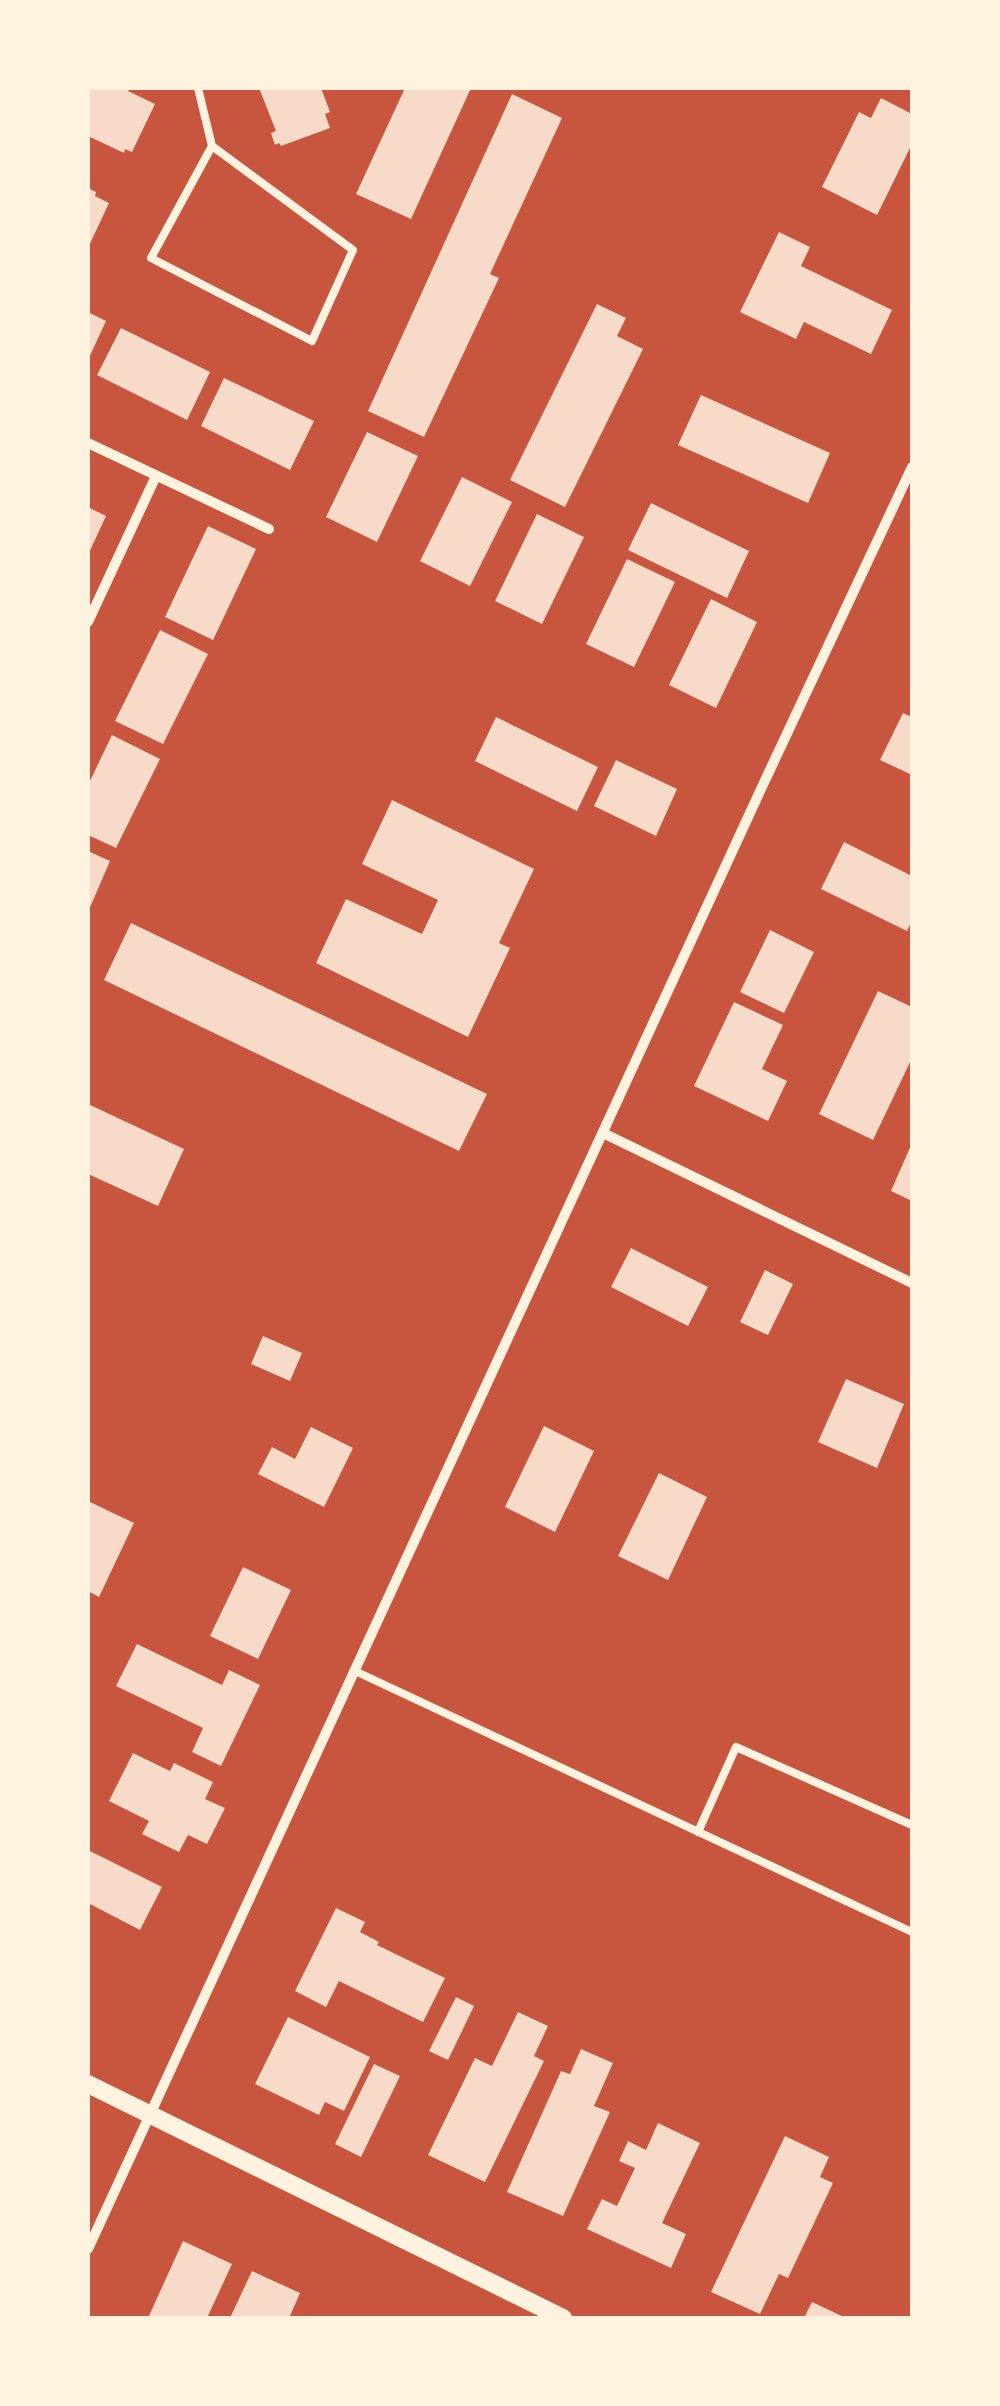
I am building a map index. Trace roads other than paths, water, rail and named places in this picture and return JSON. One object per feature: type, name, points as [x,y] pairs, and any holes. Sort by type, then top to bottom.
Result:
[{"type":"street","points":[[88,443],[269,529]]},
{"type":"street","points":[[88,2249],[912,467]]},
{"type":"street","points":[[88,622],[156,476]]},
{"type":"street","points":[[604,1133],[912,1283]]},
{"type":"street","points":[[88,2084],[563,2318]]},
{"type":"lane","points":[[198,88],[212,146],[353,250],[312,342],[150,258],[212,146]]},
{"type":"lane","points":[[355,1671],[912,1932]]},
{"type":"lane","points":[[698,1832],[736,1746],[912,1825]]}]
